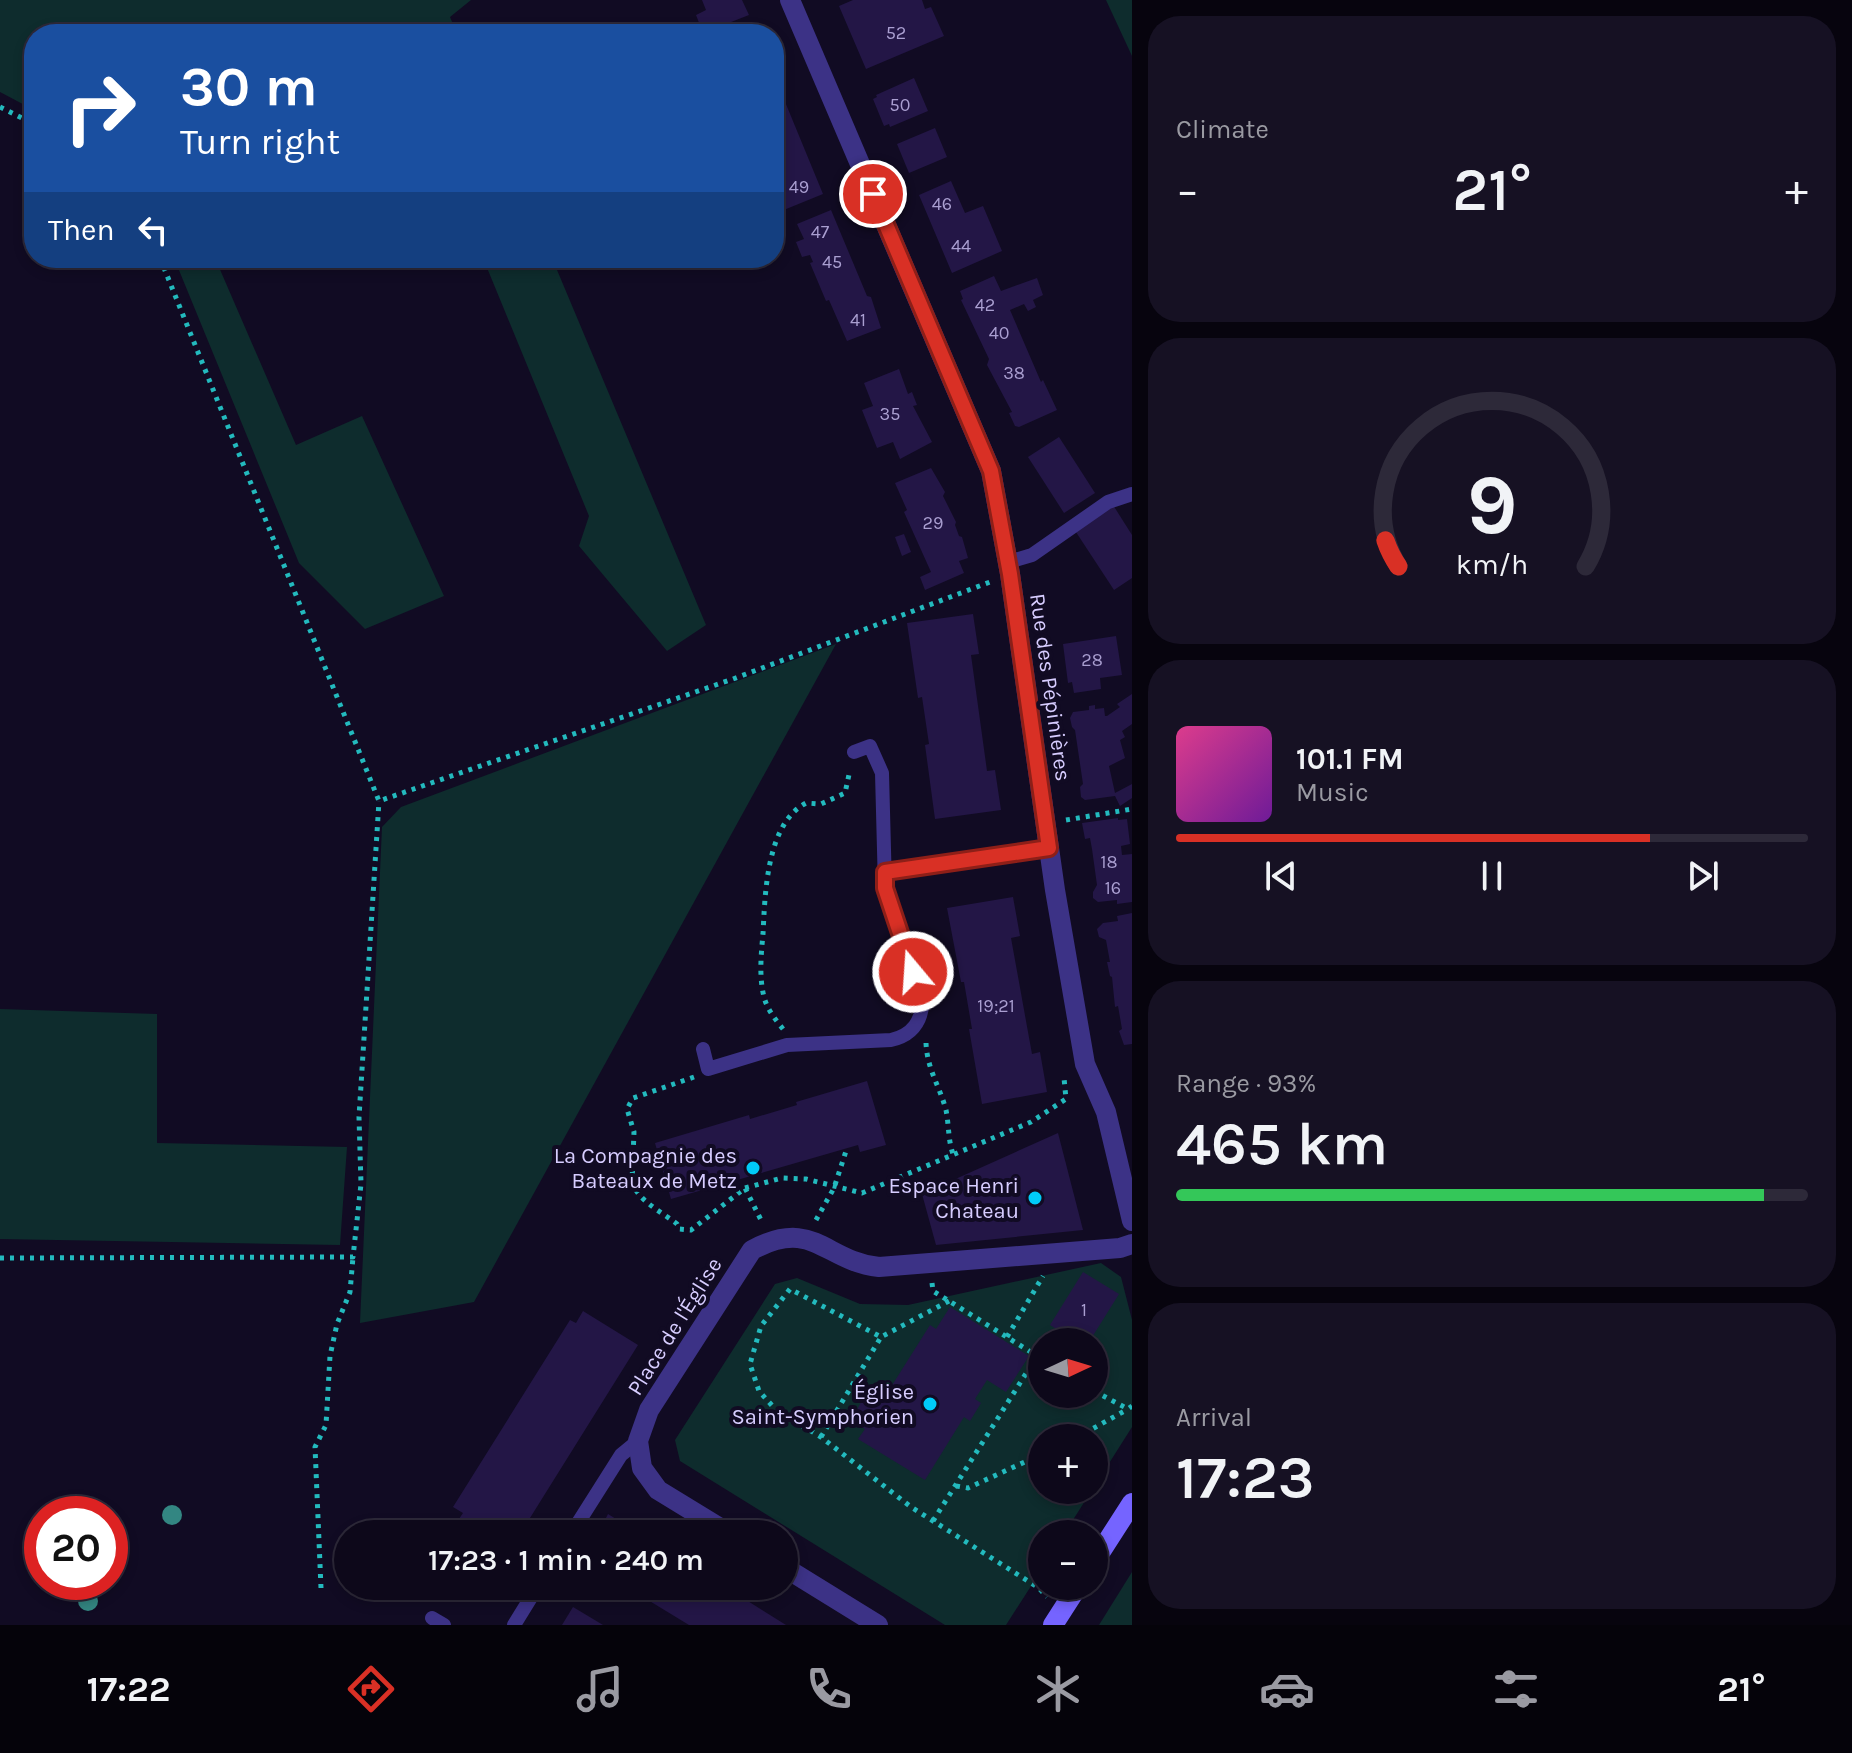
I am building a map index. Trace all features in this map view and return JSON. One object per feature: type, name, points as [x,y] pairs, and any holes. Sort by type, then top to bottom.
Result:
[{"type":"main road","points":[[1108,1540],[1132,1503]]},
{"type":"main road","points":[[1057,1619],[1069,1600]]},
{"type":"street","name":"Rue des Pépinières","points":[[790,0],[991,471],[1009,568],[1049,848],[1085,1064],[1106,1112],[1132,1221]]},
{"type":"street","points":[[770,1240],[806,1238],[864,1266],[879,1267],[1120,1248],[1132,1244]]},
{"type":"street","name":"Place de l'Église","points":[[638,1441],[649,1410],[741,1264],[752,1250],[770,1240]]},
{"type":"street","points":[[638,1441],[642,1468],[658,1490],[707,1520]]},
{"type":"street","points":[[798,1576],[878,1625]]},
{"type":"lane","points":[[1009,568],[1108,502],[1132,494]]},
{"type":"lane","points":[[703,1049],[708,1069],[787,1045],[904,1037],[922,1016],[923,999],[885,888],[882,773],[870,746],[854,752]]},
{"type":"lane","points":[[885,872],[1049,848]]},
{"type":"lane","points":[[580,1520],[621,1455],[638,1441]]},
{"type":"lane","points":[[514,1625],[529,1600]]},
{"type":"path","points":[[0,107],[24,119]]},
{"type":"path","points":[[164,268],[379,801],[359,1117],[361,1184],[350,1292],[337,1324],[330,1356],[326,1425],[315,1447],[321,1588]]},
{"type":"path","points":[[379,801],[733,679],[1009,568]]},
{"type":"path","points":[[787,1045],[783,1028],[767,1005],[762,988],[765,892],[771,859],[789,816],[800,806],[806,803],[821,804],[845,793],[854,752]]},
{"type":"path","points":[[1046,822],[1132,809]]},
{"type":"path","points":[[914,1028],[926,1039],[929,1070],[945,1107],[953,1154]]},
{"type":"path","points":[[708,1069],[686,1081],[633,1098],[628,1103],[634,1132],[632,1182],[639,1196],[677,1224],[679,1229],[691,1230],[745,1188],[782,1178],[806,1179],[862,1193],[1031,1122],[1066,1099],[1064,1076]]},
{"type":"path","points":[[806,1238],[834,1188],[847,1148]]},
{"type":"path","points":[[745,1188],[770,1240]]},
{"type":"path","points":[[1007,1337],[1048,1267],[1048,1253]]},
{"type":"path","points":[[0,1258],[353,1257]]},
{"type":"path","points":[[930,1263],[933,1291],[1028,1350]]},
{"type":"path","points":[[881,1337],[790,1289],[761,1326],[750,1364],[759,1391],[776,1410],[821,1437],[933,1521],[1039,1588],[1057,1619]]},
{"type":"path","points":[[821,1437],[881,1337],[949,1301]]},
{"type":"path","points":[[933,1521],[1028,1375]]},
{"type":"path","points":[[1105,1424],[1130,1407],[1108,1397]]},
{"type":"path","points":[[956,1486],[968,1488],[1028,1460]]},
{"type":"green space","points":[[0,0],[471,0],[450,17],[453,24],[24,24],[24,105],[0,92]]},
{"type":"green space","points":[[1106,0],[1132,0],[1132,56]]},
{"type":"green space","points":[[178,268],[219,268],[296,445],[362,416],[444,596],[365,629],[299,563]]},
{"type":"green space","points":[[487,268],[556,268],[706,625],[667,651],[579,546],[589,516]]},
{"type":"green space","points":[[836,644],[474,1302],[360,1323],[382,827],[401,807]]},
{"type":"green space","points":[[0,1009],[157,1014],[157,1143],[347,1147],[340,1245],[0,1239]]},
{"type":"green space","points":[[1101,1263],[1121,1277],[1132,1320],[1132,1427],[1108,1465],[1108,1424],[1028,1424],[1028,1504],[1083,1504],[1073,1520],[1028,1520],[1028,1591],[1006,1625],[945,1625],[798,1534],[798,1520],[775,1520],[680,1461],[675,1440],[775,1284],[797,1278],[860,1304],[908,1305]]},
{"type":"green space","points":[[1132,1572],[1132,1625],[1099,1625]]},
{"type":"building","points":[[702,0],[742,0],[749,15],[726,24],[700,24],[696,15],[706,10]]},
{"type":"building","points":[[853,0],[922,0],[925,9],[931,7],[944,36],[866,69],[839,6]]},
{"type":"building","points":[[914,78],[928,111],[890,127],[889,124],[884,126],[873,99]]},
{"type":"building","points":[[784,99],[823,194],[784,210]]},
{"type":"building","points":[[935,128],[947,157],[909,173],[897,144]]},
{"type":"building","points":[[951,181],[965,213],[983,206],[1002,251],[952,273],[919,195]]},
{"type":"building","points":[[831,210],[867,296],[871,297],[881,328],[847,341],[829,300],[826,301],[810,263],[813,262],[810,255],[802,257],[796,242],[804,239],[797,224]]},
{"type":"building","points":[[994,276],[1001,291],[1037,278],[1043,295],[1033,300],[1036,307],[1028,311],[1024,304],[1010,310],[1041,382],[1043,380],[1057,410],[1019,427],[1015,426],[1009,413],[1012,412],[987,365],[989,359],[961,300],[960,291]]},
{"type":"building","points":[[899,369],[908,394],[912,392],[917,405],[913,406],[932,442],[900,459],[893,442],[877,448],[862,410],[873,406],[864,383]]},
{"type":"building","points":[[1059,437],[1095,493],[1064,513],[1028,457]]},
{"type":"building","points":[[931,468],[945,492],[943,496],[968,558],[959,561],[964,573],[925,590],[920,577],[931,572],[904,512],[907,510],[895,483]]},
{"type":"building","points":[[1113,505],[1132,535],[1132,578],[1114,590],[1074,529]]},
{"type":"building","points":[[904,534],[911,552],[902,556],[895,537]]},
{"type":"building","points":[[973,614],[979,654],[971,655],[987,771],[995,770],[1001,810],[935,819],[925,745],[929,744],[922,697],[918,698],[907,623]]},
{"type":"building","points":[[1116,636],[1122,675],[1100,678],[1101,689],[1074,693],[1072,682],[1068,683],[1063,644]]},
{"type":"building","points":[[1132,694],[1132,724],[1122,731],[1125,737],[1120,740],[1125,758],[1109,766],[1115,793],[1132,784],[1132,798],[1120,806],[1115,796],[1085,800],[1081,797],[1080,787],[1083,784],[1075,730],[1070,718],[1073,712],[1089,710],[1089,706],[1095,705],[1095,709],[1104,708],[1107,716],[1120,707],[1117,704]]},
{"type":"building","points":[[1127,819],[1130,844],[1121,846],[1122,855],[1132,854],[1132,902],[1098,902],[1093,898],[1097,885],[1090,838],[1085,839],[1082,823]]},
{"type":"building","points":[[1013,897],[1020,936],[1011,938],[1032,1054],[1040,1052],[1047,1092],[982,1104],[964,982],[961,982],[947,908]]},
{"type":"building","points":[[1132,913],[1132,1044],[1124,1045],[1107,962],[1110,962],[1106,940],[1099,937],[1097,929],[1103,923],[1118,921],[1117,916]]},
{"type":"building","points":[[867,1081],[886,1145],[860,1152],[858,1145],[671,1199],[655,1143],[749,1115],[750,1119]]},
{"type":"building","points":[[1058,1133],[1083,1230],[936,1245],[922,1194]]},
{"type":"building","points":[[1083,1272],[1119,1294],[1098,1328],[1055,1328],[1050,1325]]},
{"type":"building","name":"Église Saint-Symphorien","points":[[950,1307],[1028,1358],[1006,1392],[987,1380],[975,1399],[981,1403],[970,1421],[964,1417],[925,1480],[858,1439],[865,1429],[850,1419],[864,1396],[879,1406],[930,1325],[936,1329]]},
{"type":"building","points":[[583,1311],[638,1345],[529,1520],[458,1520],[463,1513],[453,1507],[570,1320],[576,1323]]},
{"type":"building","points":[[648,1600],[746,1600],[786,1625],[689,1625]]},
{"type":"building","points":[[573,1607],[603,1625],[562,1625]]},
{"type":"place","name":"La Compagnie des Bateaux de Metz","points":[[753,1168]]},
{"type":"place","name":"Espace Henri Chateau","points":[[1035,1198]]},
{"type":"place","name":"Église Saint-Symphorien","points":[[930,1404]]},
{"type":"route","points":[[873,194],[991,471],[1010,574],[1049,848],[885,872],[885,888],[913,972]]}]
